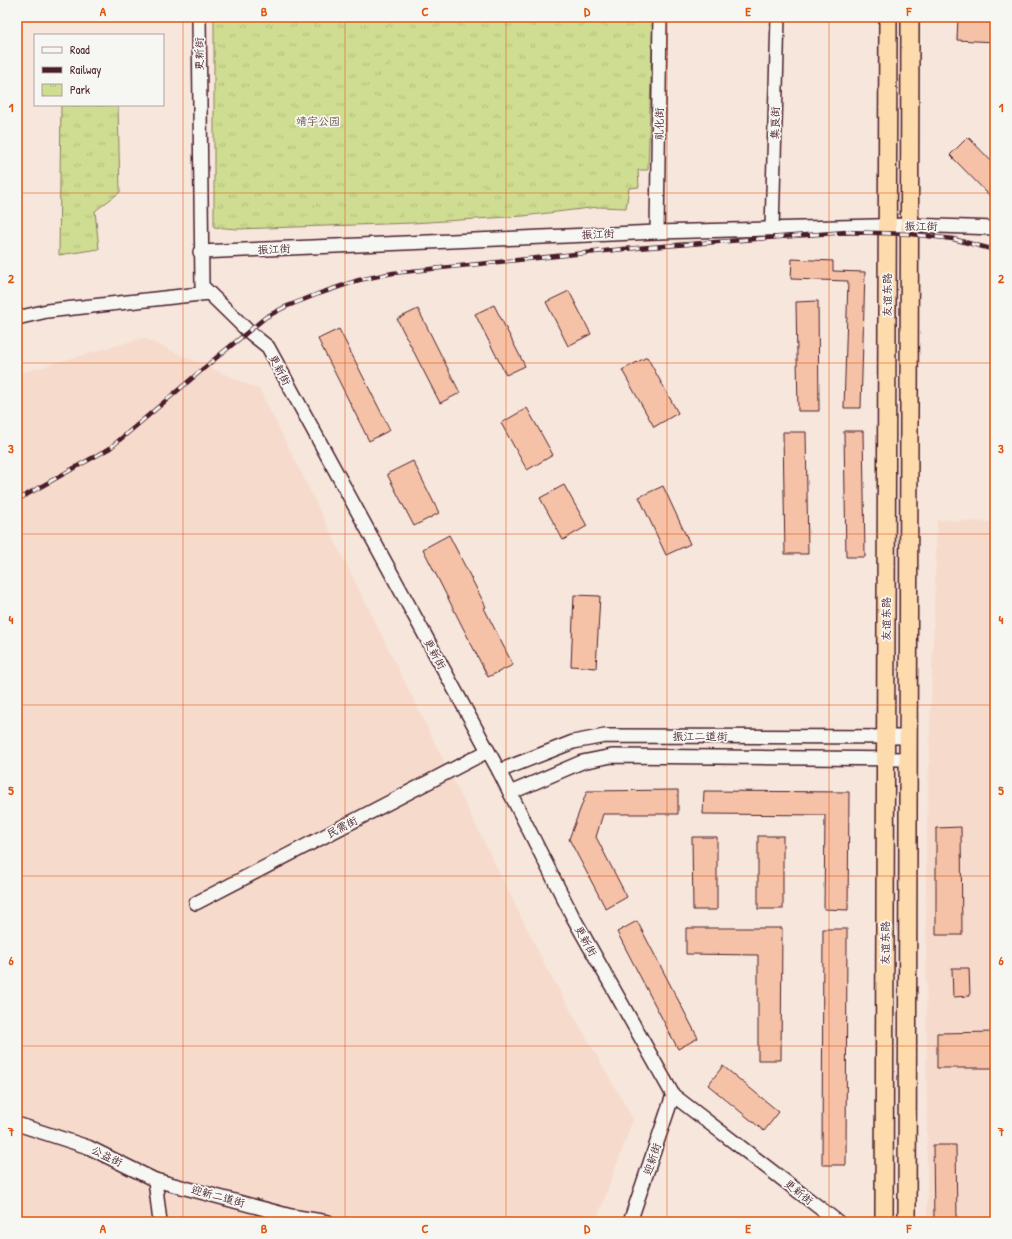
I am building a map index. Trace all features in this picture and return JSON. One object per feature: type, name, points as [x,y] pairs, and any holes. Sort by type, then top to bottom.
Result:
[{"type":"highway","name":"友谊东路","points":[[884,1222],[888,17]]},
{"type":"highway","name":"友谊东路","points":[[907,1222],[910,17]]},
{"type":"street","name":"更新街","points":[[199,17],[200,252],[205,290],[248,331],[268,347],[488,751],[573,917],[673,1095],[838,1222]]},
{"type":"street","name":"礼化街","points":[[657,232],[660,17]]},
{"type":"street","name":"集良街","points":[[772,229],[778,17]]},
{"type":"street","name":"振江街","points":[[200,252],[657,232],[910,225],[995,228]]},
{"type":"street","points":[[17,310],[205,290]]},
{"type":"street","points":[[17,318],[47,312],[205,290]]},
{"type":"street","name":"振江二道街","points":[[499,772],[573,742],[605,736],[908,737]]},
{"type":"street","name":"民需街","points":[[196,903],[488,751]]},
{"type":"street","name":"振江二道街","points":[[510,793],[582,762],[612,756],[886,760],[908,759]]},
{"type":"street","name":"迎新街","points":[[630,1222],[673,1095]]},
{"type":"street","name":"公益街","points":[[17,1124],[88,1147],[155,1180]]},
{"type":"street","points":[[155,1180],[160,1222]]},
{"type":"street","name":"迎新二道街","points":[[155,1180],[291,1216],[328,1222]]},
{"type":"shaded area","points":[[143,338],[260,390],[547,969],[633,1119],[596,1222],[17,1222],[17,374]]},
{"type":"shaded area","points":[[937,520],[995,522],[995,1222],[927,1222],[926,855]]},
{"type":"green space","name":"靖宇公园","points":[[214,17],[653,17],[648,170],[638,170],[639,187],[629,188],[626,208],[598,207],[523,216],[413,223],[237,229],[214,227]]},
{"type":"green space","points":[[61,106],[118,106],[120,192],[95,211],[99,249],[59,255]]},
{"type":"building","points":[[958,17],[995,17],[995,42],[957,40]]},
{"type":"building","points":[[968,137],[995,165],[995,201],[950,155]]},
{"type":"building","points":[[792,259],[833,261],[833,271],[865,272],[861,408],[844,408],[848,281],[791,279]]},
{"type":"building","points":[[569,291],[591,334],[568,346],[546,302]]},
{"type":"building","points":[[818,301],[819,411],[798,411],[796,302]]},
{"type":"building","points":[[494,305],[525,366],[506,375],[475,314]]},
{"type":"building","points":[[418,309],[460,393],[440,403],[397,319]]},
{"type":"building","points":[[339,329],[390,430],[369,441],[318,339]]},
{"type":"building","points":[[647,357],[678,413],[654,427],[622,370]]},
{"type":"building","points":[[527,408],[553,455],[527,470],[501,423]]},
{"type":"building","points":[[844,431],[863,431],[865,557],[846,557]]},
{"type":"building","points":[[783,432],[806,432],[808,554],[785,554]]},
{"type":"building","points":[[413,461],[439,513],[414,526],[387,474]]},
{"type":"building","points":[[564,485],[587,526],[563,540],[540,498]]},
{"type":"building","points":[[663,486],[690,544],[666,555],[639,497]]},
{"type":"building","points":[[449,535],[486,607],[484,608],[513,665],[488,677],[423,549]]},
{"type":"building","points":[[574,595],[600,596],[596,668],[571,666]]},
{"type":"building","points":[[678,790],[678,814],[603,814],[596,837],[627,897],[606,909],[569,839],[587,791]]},
{"type":"building","points":[[704,791],[849,792],[848,910],[824,909],[825,815],[703,814]]},
{"type":"building","points":[[961,827],[962,935],[936,935],[936,828]]},
{"type":"building","points":[[758,836],[783,836],[783,909],[758,909]]},
{"type":"building","points":[[692,837],[717,837],[717,910],[693,910]]},
{"type":"building","points":[[637,921],[698,1038],[678,1049],[617,932]]},
{"type":"building","points":[[686,928],[782,928],[781,1060],[758,1060],[758,955],[686,954]]},
{"type":"building","points":[[823,929],[847,929],[846,1165],[822,1165]]},
{"type":"building","points":[[952,968],[969,968],[970,996],[953,997]]},
{"type":"building","points":[[995,1032],[995,1068],[937,1068],[937,1033]]},
{"type":"building","points":[[723,1066],[779,1112],[764,1131],[708,1085]]},
{"type":"building","points":[[933,1145],[956,1145],[957,1222],[934,1222]]},
{"type":"railway","points":[[17,500],[110,448],[266,317],[285,307],[359,280],[393,273],[624,249],[846,232],[910,234],[953,239],[995,250]]}]
